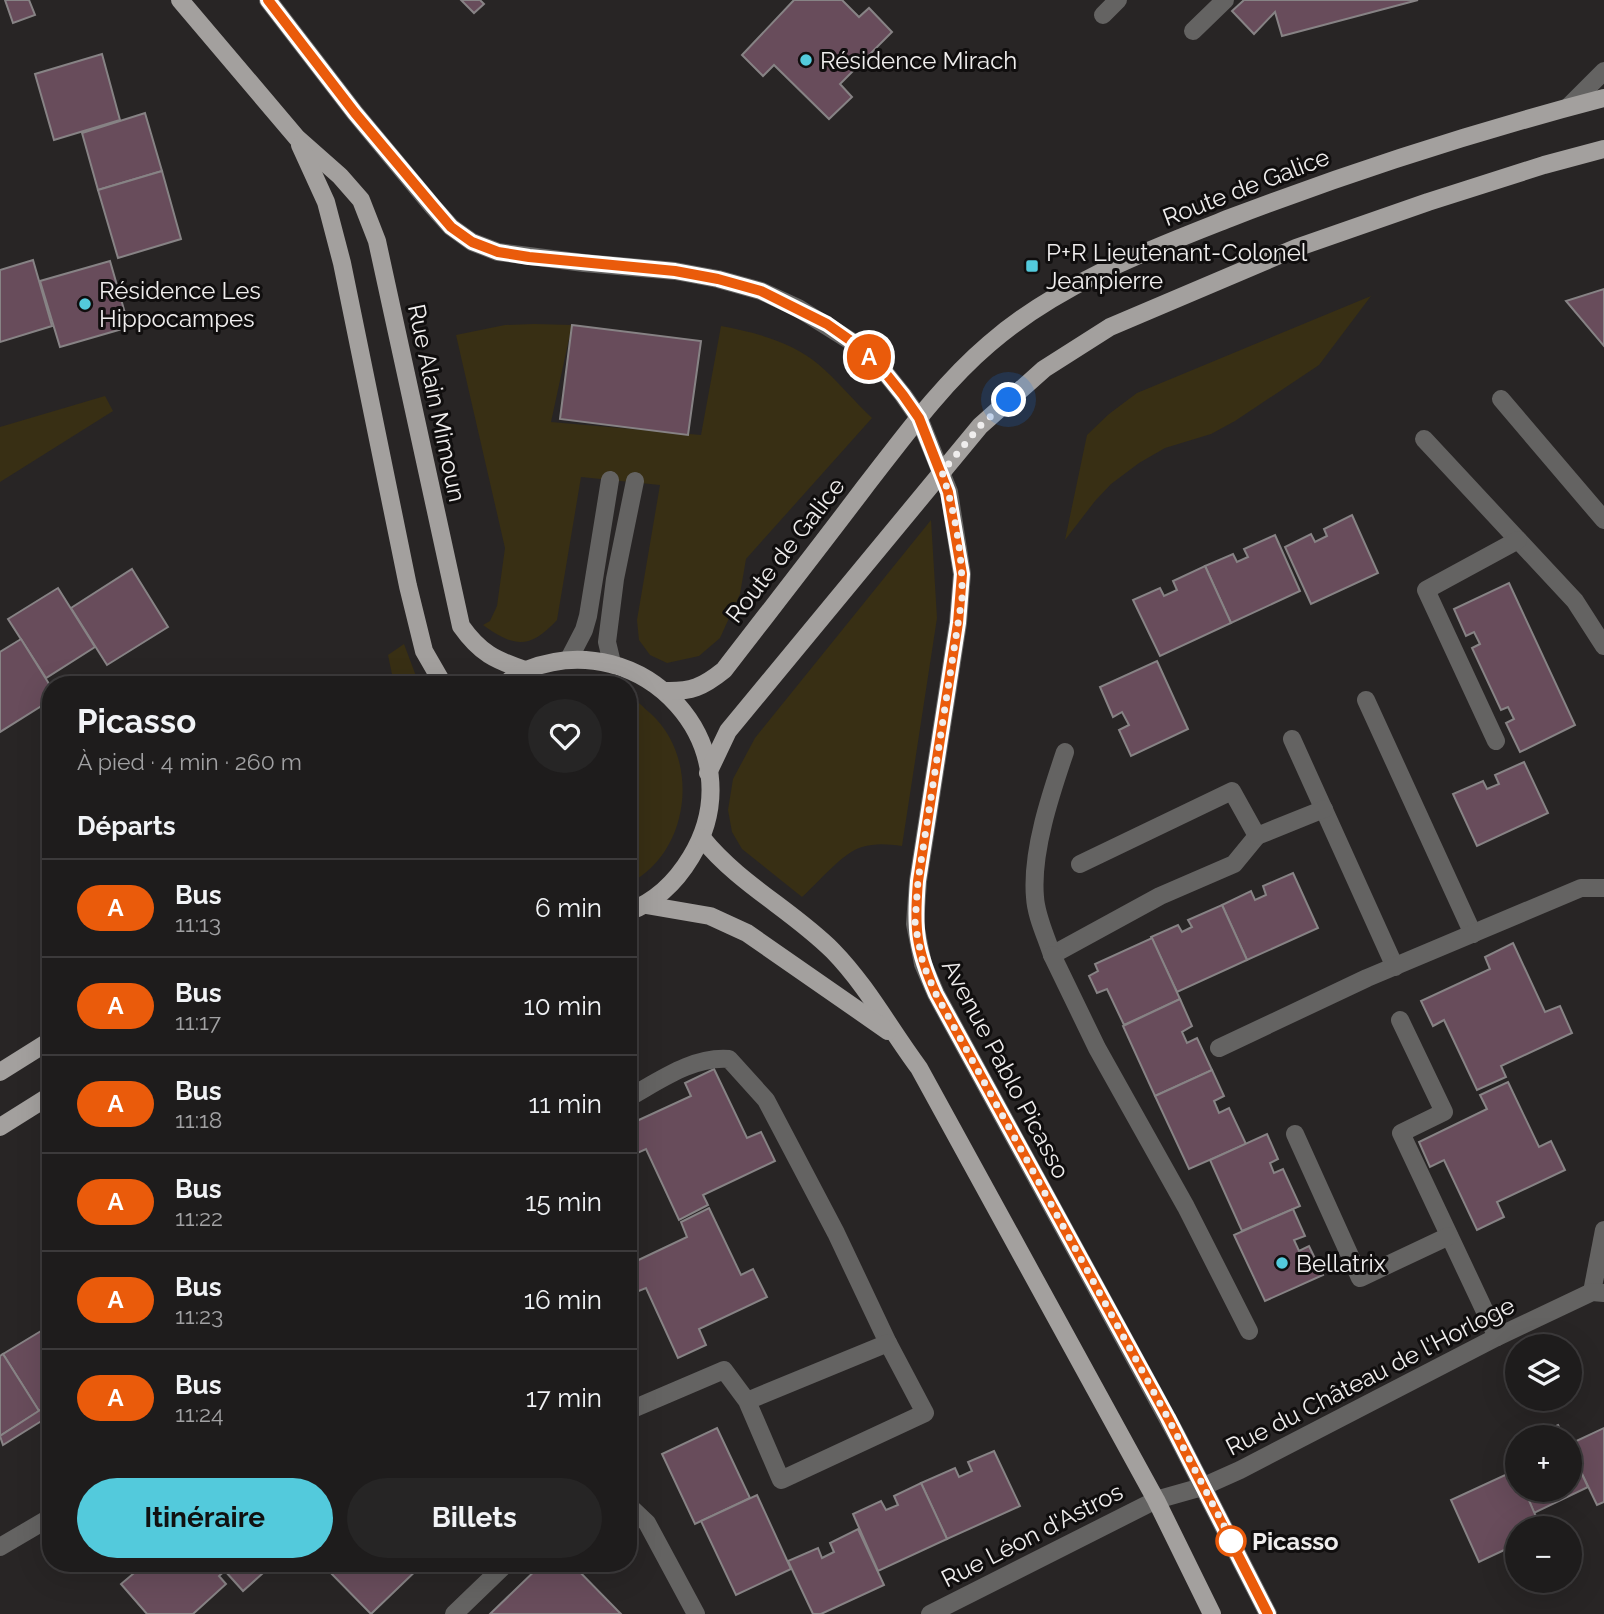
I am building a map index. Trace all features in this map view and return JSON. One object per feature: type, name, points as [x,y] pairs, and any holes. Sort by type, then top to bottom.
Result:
[{"type":"main road","name":"Rue Alain Mimoun","points":[[186,3],[297,138],[340,176],[361,200],[377,241],[461,626],[474,644],[497,661],[525,670]]},
{"type":"main road","name":"Route de Galice","points":[[664,691],[686,692],[710,682],[724,670],[919,418],[967,363],[1013,325],[1086,279],[1178,239],[1400,156],[1516,120],[1604,98]]},
{"type":"main road","name":"Rue Alain Mimoun","points":[[297,138],[326,202],[342,263],[408,586],[424,651],[438,676]]},
{"type":"main road","points":[[708,774],[728,732],[980,426],[1044,369],[1110,327],[1296,248],[1428,202],[1604,149]]},
{"type":"main road","points":[[516,676],[525,670],[569,659],[612,663],[653,681],[685,711],[705,751],[711,795],[702,838],[680,876],[646,905],[637,908]]},
{"type":"main road","points":[[702,838],[720,860],[831,948],[860,981],[919,1068],[1156,1500],[1212,1614]]},
{"type":"main road","points":[[646,905],[710,916],[747,933],[894,1034]]},
{"type":"main road","points":[[0,1072],[42,1046]]},
{"type":"main road","points":[[0,1127],[42,1100]]},
{"type":"street","name":"Avenue Pablo Picasso","points":[[268,0],[355,113],[433,206],[451,227],[472,242],[498,252],[675,271],[761,291],[808,313],[854,343],[887,375],[919,418],[948,492],[962,574],[962,598],[918,881],[915,924],[923,964],[936,994],[1173,1427],[1268,1614]]},
{"type":"street","points":[[1103,15],[1118,0]]},
{"type":"street","points":[[1194,31],[1225,0]]},
{"type":"street","points":[[1568,107],[1604,71]]},
{"type":"street","points":[[1501,399],[1604,520]]},
{"type":"street","points":[[1424,439],[1575,601],[1604,646]]},
{"type":"street","points":[[569,659],[584,630],[610,480]]},
{"type":"street","points":[[612,663],[607,642],[615,579],[635,481]]},
{"type":"street","points":[[1496,741],[1426,590],[1518,540]]},
{"type":"street","points":[[1366,700],[1473,933]]},
{"type":"street","points":[[1292,739],[1395,967]]},
{"type":"street","points":[[1065,752],[1050,795],[1035,870],[1036,905],[1052,955],[1097,1048],[1186,1207],[1249,1331]]},
{"type":"street","points":[[1080,864],[1232,791],[1256,836]]},
{"type":"street","points":[[1052,955],[1160,896],[1234,864],[1256,836],[1324,809]]},
{"type":"street","points":[[1219,1048],[1395,967],[1581,888],[1604,888]]},
{"type":"street","points":[[1400,1020],[1444,1112],[1401,1133],[1497,1337]]},
{"type":"street","points":[[637,1093],[688,1065],[715,1058],[729,1059],[766,1100],[836,1233],[888,1343],[925,1413],[781,1480],[747,1401],[724,1370],[637,1406]]},
{"type":"street","points":[[1294,1134],[1360,1278],[1449,1236]]},
{"type":"street","points":[[1598,1293],[1604,1230]]},
{"type":"street","name":"Rue du Château de l'Horloge","points":[[1156,1500],[1202,1487],[1240,1470],[1497,1337],[1598,1293]]},
{"type":"street","points":[[747,1401],[888,1343]]},
{"type":"street","name":"Rue Léon d'Astros","points":[[930,1614],[1156,1500]]},
{"type":"street","points":[[637,1514],[647,1523],[696,1614]]},
{"type":"street","points":[[0,1547],[42,1522]]},
{"type":"street","points":[[454,1614],[498,1572]]},
{"type":"shaded area","points":[[1371,296],[1319,365],[1235,421],[1211,434],[1165,448],[1139,463],[1111,484],[1065,540],[1087,435],[1109,414],[1137,393]]},
{"type":"shaded area","points":[[505,325],[572,325],[551,422],[701,435],[721,326],[772,339],[808,356],[872,418],[746,559],[740,594],[720,638],[699,656],[667,663],[650,655],[639,640],[637,620],[660,485],[581,477],[557,620],[539,636],[522,642],[504,638],[483,625],[490,621],[497,606],[505,548],[456,335]]},
{"type":"shaded area","points":[[105,396],[113,411],[0,482],[0,427]]},
{"type":"shaded area","points":[[931,520],[937,618],[902,846],[877,844],[855,850],[839,861],[802,897],[742,849],[732,832],[728,810],[733,779],[755,738]]},
{"type":"shaded area","points":[[404,644],[416,676],[392,676],[388,655]]},
{"type":"shaded area","points":[[637,702],[666,732],[677,754],[682,779],[682,804],[676,828],[665,851],[649,870],[637,878]]},
{"type":"building","points":[[5,0],[29,0],[35,15],[13,23]]},
{"type":"building","points":[[461,0],[480,0],[484,4],[474,13]]},
{"type":"building","name":"Résidence Mirach","points":[[794,0],[842,0],[859,17],[869,8],[892,32],[840,84],[852,97],[829,119],[774,65],[763,76],[742,55]]},
{"type":"building","points":[[1244,0],[1418,0],[1282,36],[1275,12],[1254,34],[1232,11]]},
{"type":"building","points":[[102,54],[120,120],[54,140],[35,74]]},
{"type":"building","points":[[145,113],[162,171],[98,190],[82,133]]},
{"type":"building","name":"Résidence Les Hippocampes","points":[[162,171],[181,239],[118,258],[98,190]]},
{"type":"building","name":"Résidence Les Hippocampes","points":[[33,260],[52,326],[0,342],[0,270]]},
{"type":"building","name":"Résidence Les Hippocampes","points":[[110,261],[129,327],[60,347],[40,281]]},
{"type":"building","points":[[1604,289],[1604,346],[1566,301]]},
{"type":"building","points":[[572,325],[701,341],[688,435],[560,419]]},
{"type":"building","points":[[1352,515],[1378,573],[1311,604],[1285,547],[1311,534],[1315,542],[1327,536],[1324,529]]},
{"type":"building","points":[[1275,535],[1300,591],[1231,623],[1205,566],[1233,554],[1237,562],[1248,557],[1244,549]]},
{"type":"building","points":[[1205,566],[1231,623],[1160,656],[1133,600],[1160,588],[1164,596],[1177,590],[1173,581]]},
{"type":"building","points":[[132,569],[168,627],[107,665],[71,608]]},
{"type":"building","points":[[1509,583],[1575,725],[1520,752],[1506,723],[1514,719],[1508,707],[1501,710],[1472,648],[1480,644],[1474,632],[1466,636],[1454,609]]},
{"type":"building","points":[[58,588],[95,647],[49,676],[45,676],[8,619]]},
{"type":"building","points":[[21,639],[44,676],[42,676],[42,706],[0,732],[0,652]]},
{"type":"building","points":[[1157,661],[1188,729],[1131,756],[1119,730],[1129,725],[1122,712],[1113,717],[1100,687]]},
{"type":"building","points":[[1524,762],[1548,813],[1477,846],[1453,794],[1483,781],[1487,789],[1499,784],[1495,775]]},
{"type":"building","points":[[1293,873],[1318,928],[1247,960],[1222,905],[1251,891],[1255,900],[1266,895],[1263,886]]},
{"type":"building","points":[[1222,905],[1247,960],[1177,992],[1151,937],[1178,925],[1182,932],[1192,927],[1188,920]]},
{"type":"building","points":[[1152,938],[1180,999],[1124,1025],[1107,989],[1097,993],[1089,976],[1098,971],[1095,964]]},
{"type":"building","points":[[1513,943],[1545,1012],[1560,1006],[1572,1033],[1501,1066],[1506,1077],[1477,1090],[1444,1020],[1433,1026],[1421,1001],[1490,969],[1485,957]]},
{"type":"building","points":[[1180,999],[1192,1026],[1182,1032],[1187,1043],[1197,1038],[1212,1070],[1155,1096],[1123,1026]]},
{"type":"building","points":[[714,1069],[747,1138],[761,1132],[775,1161],[703,1195],[708,1205],[679,1220],[646,1149],[637,1153],[637,1121],[691,1096],[685,1083]]},
{"type":"building","points":[[1212,1070],[1224,1096],[1214,1101],[1219,1113],[1229,1108],[1246,1144],[1189,1169],[1155,1096]]},
{"type":"building","points":[[1508,1082],[1539,1147],[1551,1141],[1565,1170],[1497,1202],[1504,1217],[1477,1230],[1444,1160],[1430,1167],[1419,1142],[1487,1109],[1480,1095]]},
{"type":"building","points":[[1267,1134],[1278,1159],[1270,1163],[1274,1173],[1283,1169],[1300,1206],[1242,1231],[1210,1160]]},
{"type":"building","points":[[709,1208],[741,1275],[753,1269],[767,1297],[699,1329],[706,1345],[678,1358],[646,1288],[637,1292],[637,1261],[687,1237],[681,1222]]},
{"type":"building","name":"Bellatrix","points":[[1293,1209],[1305,1236],[1294,1240],[1299,1251],[1309,1246],[1323,1275],[1265,1301],[1234,1235]]},
{"type":"building","points":[[42,1330],[42,1409],[39,1411],[3,1354]]},
{"type":"building","points":[[3,1354],[39,1411],[0,1436],[0,1356]]},
{"type":"building","points":[[42,1409],[42,1421],[3,1445],[0,1436]]},
{"type":"building","points":[[717,1428],[750,1498],[695,1524],[662,1454]]},
{"type":"building","points":[[1604,1428],[1604,1502],[1597,1505],[1582,1474],[1582,1438]]},
{"type":"building","points":[[994,1451],[1020,1506],[947,1539],[921,1483],[955,1468],[959,1477],[972,1471],[968,1462]]},
{"type":"building","points":[[1582,1474],[1588,1487],[1582,1490]]},
{"type":"building","points":[[1505,1475],[1505,1502],[1530,1502],[1536,1516],[1505,1516],[1505,1550],[1479,1562],[1451,1500]]},
{"type":"building","points":[[921,1483],[947,1539],[878,1571],[853,1514],[881,1501],[886,1510],[898,1505],[894,1496]]},
{"type":"building","points":[[757,1495],[791,1569],[736,1595],[701,1521]]},
{"type":"building","points":[[1529,1502],[1557,1502],[1534,1513]]},
{"type":"building","points":[[858,1529],[884,1585],[821,1614],[813,1614],[788,1561],[818,1548],[822,1558],[834,1552],[830,1543]]},
{"type":"building","points":[[135,1572],[224,1572],[219,1576],[226,1584],[193,1614],[147,1614],[121,1584]]},
{"type":"building","points":[[226,1572],[260,1572],[262,1574],[243,1591]]},
{"type":"building","points":[[330,1572],[415,1572],[371,1614]]},
{"type":"building","points":[[534,1572],[580,1572],[621,1614],[490,1614]]},
{"type":"bus line","name":"A","points":[[268,0],[355,113],[433,206],[451,227],[472,242],[498,252],[675,271],[761,291],[827,324],[854,343],[887,375],[919,418],[948,492],[962,574],[962,598],[920,859],[915,924],[923,964],[936,994],[1177,1436],[1268,1614]]},
{"type":"place","name":"Résidence Mirach","points":[[806,60]]},
{"type":"place","name":"P+R Lieutenant-Colonel Jeanpierre","points":[[1032,266]]},
{"type":"place","name":"Résidence Les Hippocampes","points":[[85,304]]},
{"type":"place","name":"Bellatrix","points":[[1282,1263]]},
{"type":"place","name":"Picasso","points":[[1231,1541]]},
{"type":"route","points":[[1009,400],[980,426],[942,472],[957,538],[962,598],[920,859],[915,924],[923,964],[936,994],[1168,1418],[1236,1549],[1231,1541]]}]
